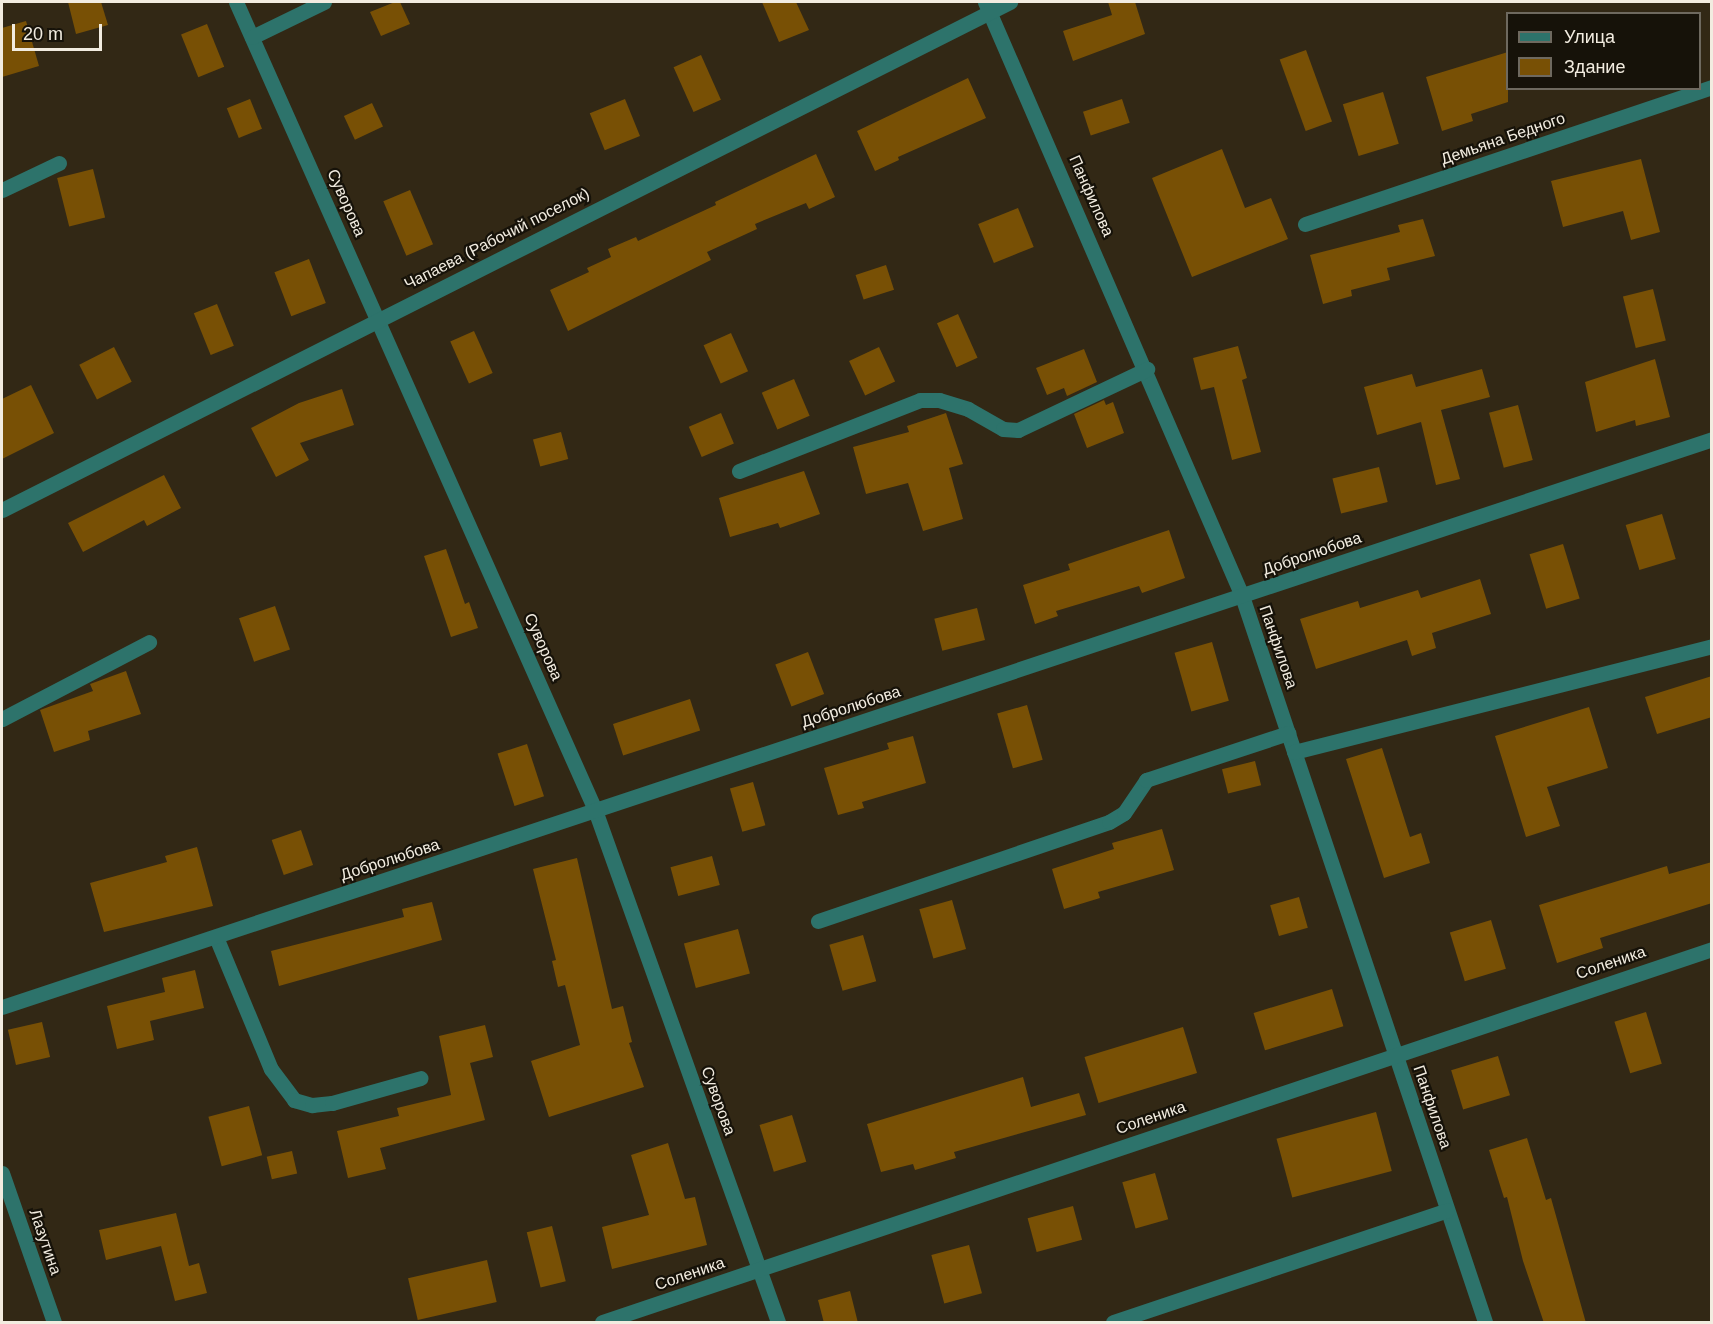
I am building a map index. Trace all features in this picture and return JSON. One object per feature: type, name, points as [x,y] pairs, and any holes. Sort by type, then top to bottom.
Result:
[{"type":"street","name":"Суворова","points":[[236,2],[596,810],[778,1323]]},
{"type":"street","points":[[252,37],[324,2]]},
{"type":"street","name":"Чапаева (Рабочий поселок)","points":[[2,510],[378,320],[988,6],[1010,2]]},
{"type":"street","name":"Панфилова","points":[[988,6],[1147,369],[1242,596],[1485,1323]]},
{"type":"street","name":"Демьяна Бедного","points":[[1305,224],[1712,87]]},
{"type":"street","points":[[2,190],[59,163]]},
{"type":"street","points":[[739,471],[921,400],[939,400],[959,406],[1003,429],[1018,430],[1147,369]]},
{"type":"street","name":"Добролюбова","points":[[2,1007],[1712,439]]},
{"type":"street","points":[[2,719],[149,642]]},
{"type":"street","points":[[1294,752],[1712,646]]},
{"type":"street","points":[[818,921],[1109,822],[1124,813],[1146,780],[1288,733]]},
{"type":"street","points":[[216,937],[271,1069],[294,1100],[312,1105],[332,1103],[421,1078]]},
{"type":"street","name":"Соленика","points":[[602,1323],[1712,949]]},
{"type":"street","name":"Лазутина","points":[[2,1173],[54,1323]]},
{"type":"street","points":[[1113,1323],[1447,1210]]},
{"type":"building","points":[[68,2],[101,2],[108,25],[76,34]]},
{"type":"building","points":[[400,2],[410,24],[381,36],[370,12]]},
{"type":"building","points":[[762,2],[796,2],[809,30],[779,42]]},
{"type":"building","points":[[1108,2],[1135,2],[1145,34],[1073,61],[1063,31],[1112,15]]},
{"type":"building","points":[[26,21],[39,66],[2,77],[2,28]]},
{"type":"building","points":[[207,24],[224,67],[198,77],[181,34]]},
{"type":"building","points":[[1306,50],[1332,121],[1306,131],[1280,60]]},
{"type":"building","points":[[1506,53],[1508,102],[1471,114],[1473,121],[1442,131],[1426,77]]},
{"type":"building","points":[[701,55],[721,100],[694,112],[674,67]]},
{"type":"building","points":[[968,78],[986,118],[898,157],[899,160],[875,171],[857,131]]},
{"type":"building","points":[[1383,92],[1399,144],[1359,156],[1343,104]]},
{"type":"building","points":[[250,99],[262,129],[239,138],[227,108]]},
{"type":"building","points":[[625,99],[640,136],[605,150],[590,113]]},
{"type":"building","points":[[1122,99],[1130,123],[1091,135],[1083,112]]},
{"type":"building","points":[[372,103],[383,127],[355,140],[344,116]]},
{"type":"building","points":[[1222,149],[1245,208],[1271,198],[1288,239],[1192,277],[1152,178]]},
{"type":"building","points":[[816,154],[835,197],[809,209],[806,203],[755,224],[757,229],[707,252],[711,260],[568,331],[550,290],[589,272],[587,268],[611,257],[608,249],[636,237],[638,241],[716,205],[715,202]]},
{"type":"building","points":[[1641,159],[1660,232],[1631,240],[1623,211],[1563,227],[1551,181]]},
{"type":"building","points":[[93,169],[105,218],[69,226],[57,178]]},
{"type":"building","points":[[410,190],[433,244],[406,256],[383,201]]},
{"type":"building","points":[[1018,208],[1034,247],[994,263],[978,224]]},
{"type":"building","points":[[1423,219],[1435,256],[1387,268],[1390,280],[1351,290],[1352,296],[1323,304],[1310,255],[1400,232],[1398,225]]},
{"type":"building","points":[[309,259],[326,303],[291,316],[274,272]]},
{"type":"building","points":[[886,265],[894,290],[864,300],[856,275]]},
{"type":"building","points":[[1653,289],[1666,340],[1636,348],[1623,296]]},
{"type":"building","points":[[217,304],[234,346],[211,355],[194,313]]},
{"type":"building","points":[[958,314],[978,358],[957,367],[937,323]]},
{"type":"building","points":[[474,331],[493,373],[469,384],[450,342]]},
{"type":"building","points":[[731,333],[748,371],[721,384],[704,345]]},
{"type":"building","points":[[1238,346],[1247,378],[1242,380],[1261,452],[1232,460],[1214,387],[1201,390],[1193,358]]},
{"type":"building","points":[[114,347],[132,382],[97,399],[79,365]]},
{"type":"building","points":[[879,347],[895,381],[865,395],[849,361]]},
{"type":"building","points":[[1084,349],[1097,382],[1067,396],[1064,388],[1047,395],[1036,368]]},
{"type":"building","points":[[1655,359],[1670,417],[1636,426],[1635,420],[1596,432],[1585,382]]},
{"type":"building","points":[[1482,369],[1490,397],[1441,410],[1460,479],[1436,485],[1421,422],[1377,435],[1364,387],[1412,374],[1416,387]]},
{"type":"building","points":[[794,379],[810,416],[777,429],[762,393]]},
{"type":"building","points":[[31,385],[54,433],[2,459],[2,399]]},
{"type":"building","points":[[342,389],[354,425],[300,443],[309,460],[276,477],[251,428],[299,403]]},
{"type":"building","points":[[1104,400],[1106,405],[1113,402],[1124,433],[1087,448],[1074,414]]},
{"type":"building","points":[[1518,405],[1533,460],[1504,468],[1489,413]]},
{"type":"building","points":[[721,413],[734,443],[702,457],[689,427]]},
{"type":"building","points":[[946,413],[963,464],[949,468],[963,519],[923,531],[908,483],[866,494],[853,447],[909,432],[907,426]]},
{"type":"building","points":[[561,432],[568,459],[540,467],[533,440]]},
{"type":"building","points":[[1379,467],[1388,502],[1341,514],[1332,479]]},
{"type":"building","points":[[804,471],[820,514],[780,528],[778,523],[730,537],[719,498]]},
{"type":"building","points":[[164,475],[181,508],[147,526],[144,520],[83,552],[68,523]]},
{"type":"building","points":[[1662,514],[1676,559],[1639,570],[1626,525]]},
{"type":"building","points":[[1169,530],[1185,578],[1142,593],[1139,586],[1056,611],[1058,616],[1035,624],[1023,585],[1070,570],[1068,564]]},
{"type":"building","points":[[1563,544],[1580,599],[1546,609],[1530,554]]},
{"type":"building","points":[[446,549],[465,604],[469,602],[478,628],[451,637],[424,556]]},
{"type":"building","points":[[1480,579],[1491,614],[1432,633],[1436,648],[1412,656],[1407,640],[1316,669],[1300,619],[1358,601],[1360,608],[1418,590],[1421,598]]},
{"type":"building","points":[[275,606],[290,649],[254,662],[239,618]]},
{"type":"building","points":[[977,608],[985,640],[942,651],[934,619]]},
{"type":"building","points":[[1212,642],[1229,701],[1191,711],[1175,653]]},
{"type":"building","points":[[808,652],[824,694],[791,707],[775,665]]},
{"type":"building","points":[[126,671],[141,714],[88,731],[90,740],[54,752],[40,710],[93,691],[90,684]]},
{"type":"building","points":[[1712,676],[1712,717],[1657,734],[1645,697]]},
{"type":"building","points":[[690,699],[700,730],[623,755],[613,724]]},
{"type":"building","points":[[1027,705],[1043,760],[1013,768],[997,714]]},
{"type":"building","points":[[1589,707],[1608,768],[1547,787],[1560,826],[1526,837],[1495,736]]},
{"type":"building","points":[[913,736],[926,783],[862,802],[864,808],[838,815],[824,768],[889,749],[887,743]]},
{"type":"building","points":[[527,744],[544,796],[515,806],[498,754]]},
{"type":"building","points":[[1382,748],[1410,837],[1421,833],[1430,863],[1384,878],[1346,759]]},
{"type":"building","points":[[1255,761],[1261,785],[1228,793],[1222,769]]},
{"type":"building","points":[[753,782],[765,825],[742,832],[730,789]]},
{"type":"building","points":[[1162,829],[1174,870],[1098,892],[1100,898],[1064,909],[1052,869],[1114,849],[1112,843]]},
{"type":"building","points":[[301,830],[313,865],[284,875],[272,840]]},
{"type":"building","points":[[197,847],[213,906],[104,932],[90,883],[167,862],[165,856]]},
{"type":"building","points":[[712,856],[720,885],[678,896],[670,867]]},
{"type":"building","points":[[577,858],[612,1009],[623,1006],[632,1042],[629,1043],[644,1087],[549,1117],[531,1061],[580,1045],[565,985],[558,987],[552,961],[556,960],[533,869]]},
{"type":"building","points":[[1712,862],[1712,903],[1600,938],[1603,948],[1557,963],[1539,905],[1667,866],[1669,874]]},
{"type":"building","points":[[1299,897],[1308,928],[1279,936],[1270,905]]},
{"type":"building","points":[[952,900],[966,949],[933,958],[919,909]]},
{"type":"building","points":[[432,902],[442,940],[279,986],[271,951],[404,917],[402,909]]},
{"type":"building","points":[[1491,920],[1506,969],[1465,981],[1450,933]]},
{"type":"building","points":[[738,929],[750,973],[696,988],[684,943]]},
{"type":"building","points":[[863,935],[876,981],[843,991],[829,945]]},
{"type":"building","points":[[195,970],[204,1008],[150,1021],[154,1040],[117,1049],[107,1006],[165,992],[162,978]]},
{"type":"building","points":[[1332,989],[1343,1026],[1265,1050],[1254,1013]]},
{"type":"building","points":[[1646,1012],[1662,1064],[1630,1073],[1614,1022]]},
{"type":"building","points":[[42,1022],[50,1057],[16,1065],[8,1030]]},
{"type":"building","points":[[485,1025],[493,1057],[470,1063],[485,1120],[380,1148],[386,1169],[348,1178],[337,1131],[399,1116],[397,1108],[451,1095],[439,1036]]},
{"type":"building","points":[[1183,1027],[1197,1073],[1099,1103],[1085,1057]]},
{"type":"building","points":[[1498,1056],[1510,1095],[1463,1110],[1451,1070]]},
{"type":"building","points":[[1023,1077],[1031,1107],[1079,1093],[1086,1115],[954,1152],[956,1158],[915,1170],[913,1164],[881,1172],[867,1124]]},
{"type":"building","points":[[249,1106],[262,1155],[222,1166],[208,1117]]},
{"type":"building","points":[[1376,1112],[1392,1171],[1292,1198],[1277,1139]]},
{"type":"building","points":[[792,1115],[806,1162],[774,1172],[759,1125]]},
{"type":"building","points":[[1527,1138],[1546,1200],[1551,1198],[1586,1323],[1544,1323],[1523,1261],[1507,1197],[1504,1198],[1489,1150]]},
{"type":"building","points":[[668,1143],[685,1199],[695,1197],[707,1245],[612,1269],[602,1227],[649,1215],[631,1155]]},
{"type":"building","points":[[292,1151],[297,1173],[272,1179],[267,1157]]},
{"type":"building","points":[[1155,1173],[1168,1219],[1136,1229],[1122,1182]]},
{"type":"building","points":[[1073,1206],[1082,1240],[1037,1252],[1028,1218]]},
{"type":"building","points":[[176,1213],[189,1266],[199,1263],[207,1293],[175,1301],[161,1246],[106,1260],[99,1230]]},
{"type":"building","points":[[552,1226],[566,1281],[541,1288],[527,1232]]},
{"type":"building","points":[[969,1245],[982,1293],[944,1303],[931,1255]]},
{"type":"building","points":[[487,1260],[497,1302],[418,1320],[408,1278]]},
{"type":"building","points":[[850,1291],[858,1323],[824,1323],[818,1300]]}]
